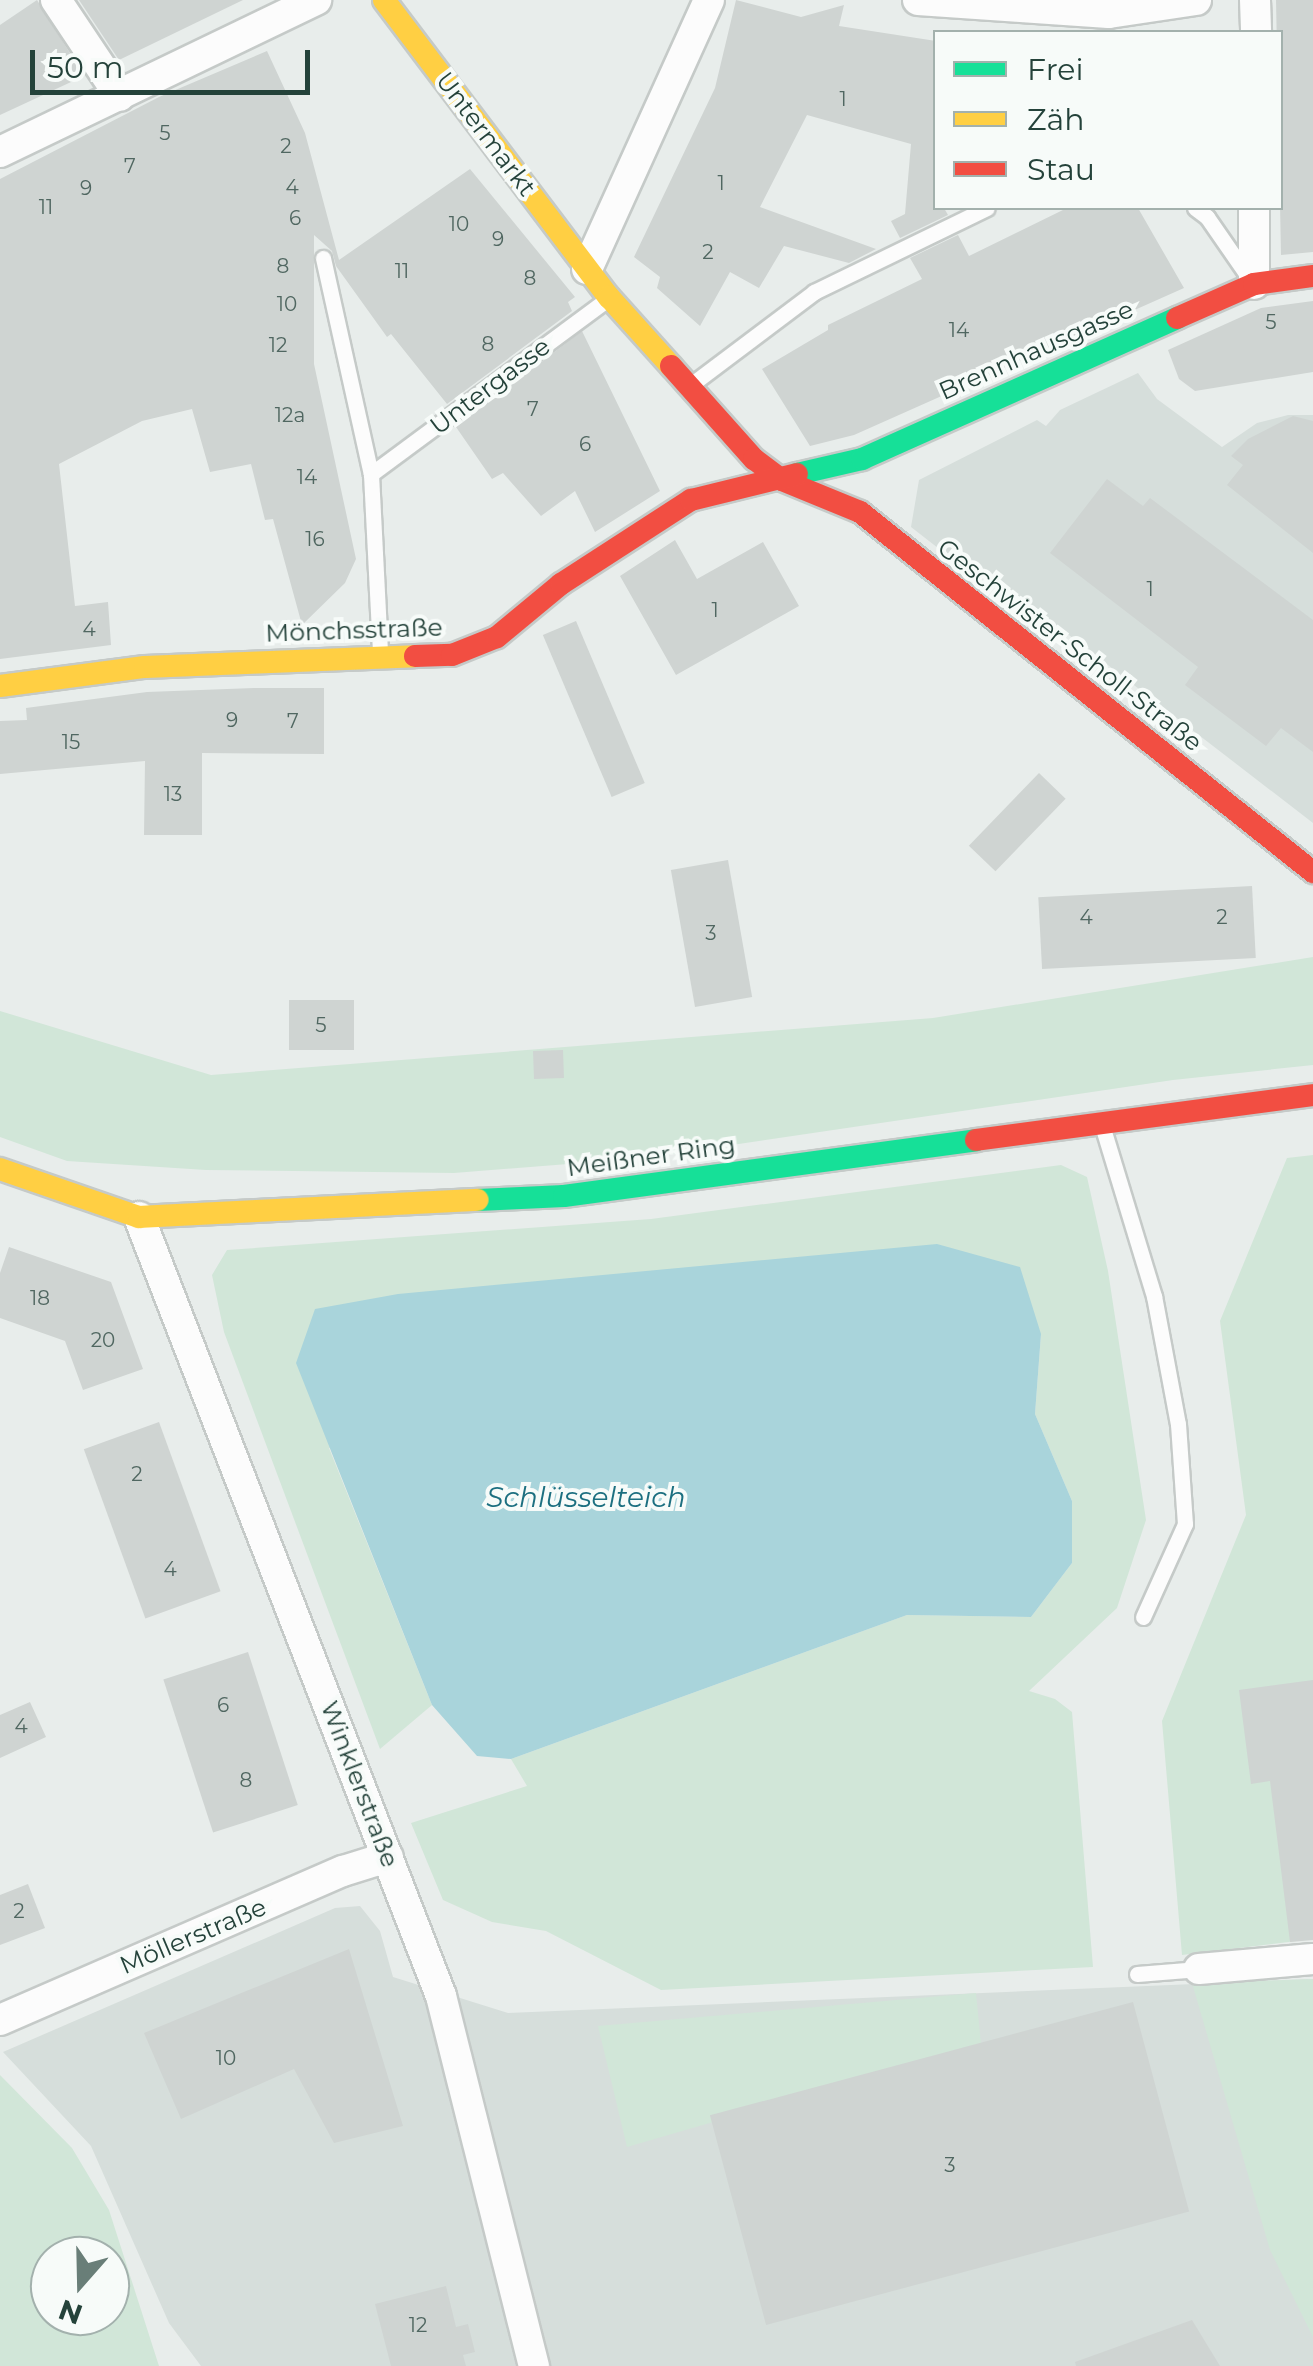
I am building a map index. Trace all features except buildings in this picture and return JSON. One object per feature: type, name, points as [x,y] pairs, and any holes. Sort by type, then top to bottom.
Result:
[{"type":"street","points":[[56,0],[120,96]]},
{"type":"street","points":[[0,152],[316,0]]},
{"type":"street","name":"Untermarkt","points":[[384,0],[609,298],[754,458],[782,480]]},
{"type":"street","points":[[586,269],[709,0]]},
{"type":"street","points":[[918,0],[1110,13],[1196,0]]},
{"type":"street","points":[[1254,0],[1256,30]]},
{"type":"street","points":[[1254,210],[1254,284]]},
{"type":"street","name":"Brennhausgasse","points":[[782,480],[862,460],[1254,284],[1313,276]]},
{"type":"street","name":"Mönchsstraße","points":[[0,686],[145,667],[452,655],[497,638],[561,584],[691,500],[782,480]]},
{"type":"street","name":"Geschwister-Scholl-Straße","points":[[782,480],[860,512],[1313,872]]},
{"type":"street","name":"Meißner Ring","points":[[0,1169],[140,1217],[564,1196],[1313,1095]]},
{"type":"street","name":"Winklerstraße","points":[[140,1217],[442,1996],[534,2366]]},
{"type":"street","name":"Möllerstraße","points":[[0,2020],[343,1872],[388,1857]]},
{"type":"street","points":[[1199,1968],[1313,1959]]},
{"type":"lane","points":[[689,386],[814,292],[982,210]]},
{"type":"lane","points":[[1197,210],[1254,284]]},
{"type":"lane","points":[[324,258],[371,474],[380,657]]},
{"type":"lane","name":"Untergasse","points":[[371,474],[609,298]]},
{"type":"lane","points":[[1102,1123],[1154,1296],[1178,1424],[1185,1524],[1143,1617]]},
{"type":"lane","points":[[1137,1974],[1199,1968]]},
{"type":"shaded area","points":[[1138,373],[1157,399],[1222,447],[1257,423],[1288,415],[1313,415],[1313,823],[1008,588],[977,571],[974,576],[911,527],[919,480],[1037,420],[1046,426],[1060,410]]},
{"type":"shaded area","points":[[360,1906],[380,1931],[393,1977],[508,2013],[1313,1979],[1313,2366],[201,2366],[169,2323],[91,2146],[3,2052],[335,1908]]},
{"type":"green space","points":[[1313,957],[1313,1065],[1173,1080],[644,1158],[454,1173],[206,1170],[67,1161],[0,1137],[0,1011],[211,1075],[933,1018]]},
{"type":"green space","points":[[1313,1155],[1313,1939],[1182,1955],[1162,1721],[1246,1515],[1220,1321],[1287,1158]]},
{"type":"green space","points":[[1061,1165],[1087,1177],[1108,1271],[1146,1520],[1117,1608],[1029,1691],[1055,1699],[1072,1712],[1093,1967],[661,1990],[546,1931],[492,1922],[443,1900],[411,1823],[527,1786],[511,1759],[907,1615],[1031,1617],[1072,1563],[1072,1501],[1035,1414],[1041,1334],[329,1448],[432,1705],[380,1749],[224,1332],[212,1275],[227,1250],[651,1219]]},
{"type":"green space","points":[[1313,1979],[1313,2337],[1270,2250],[1192,1983]]},
{"type":"green space","points":[[976,1993],[981,2044],[627,2147],[598,2026]]},
{"type":"green space","points":[[0,2075],[72,2148],[109,2210],[117,2236],[30,2236],[30,2336],[130,2336],[130,2276],[159,2366],[0,2366]]},
{"type":"water","name":"Schlüsselteich","points":[[937,1244],[1020,1267],[1041,1334],[1035,1414],[1072,1501],[1072,1563],[1031,1617],[907,1615],[511,1759],[477,1756],[432,1705],[296,1363],[315,1309],[398,1294]]},
{"type":"traffic: fast","points":[[797,474],[862,459],[1177,318]]},
{"type":"traffic: fast","points":[[478,1200],[564,1196],[976,1140]]},
{"type":"traffic: slow","points":[[384,0],[609,297],[671,366]]},
{"type":"traffic: slow","points":[[0,686],[145,667],[415,656]]},
{"type":"traffic: slow","points":[[0,1169],[139,1217],[478,1200]]},
{"type":"traffic: jam","points":[[1177,318],[1254,284],[1313,276]]},
{"type":"traffic: jam","points":[[671,366],[754,459],[782,480],[860,512],[1313,872]]},
{"type":"traffic: jam","points":[[415,656],[452,655],[497,637],[561,584],[691,500],[797,474]]},
{"type":"traffic: jam","points":[[976,1140],[1313,1095]]}]
